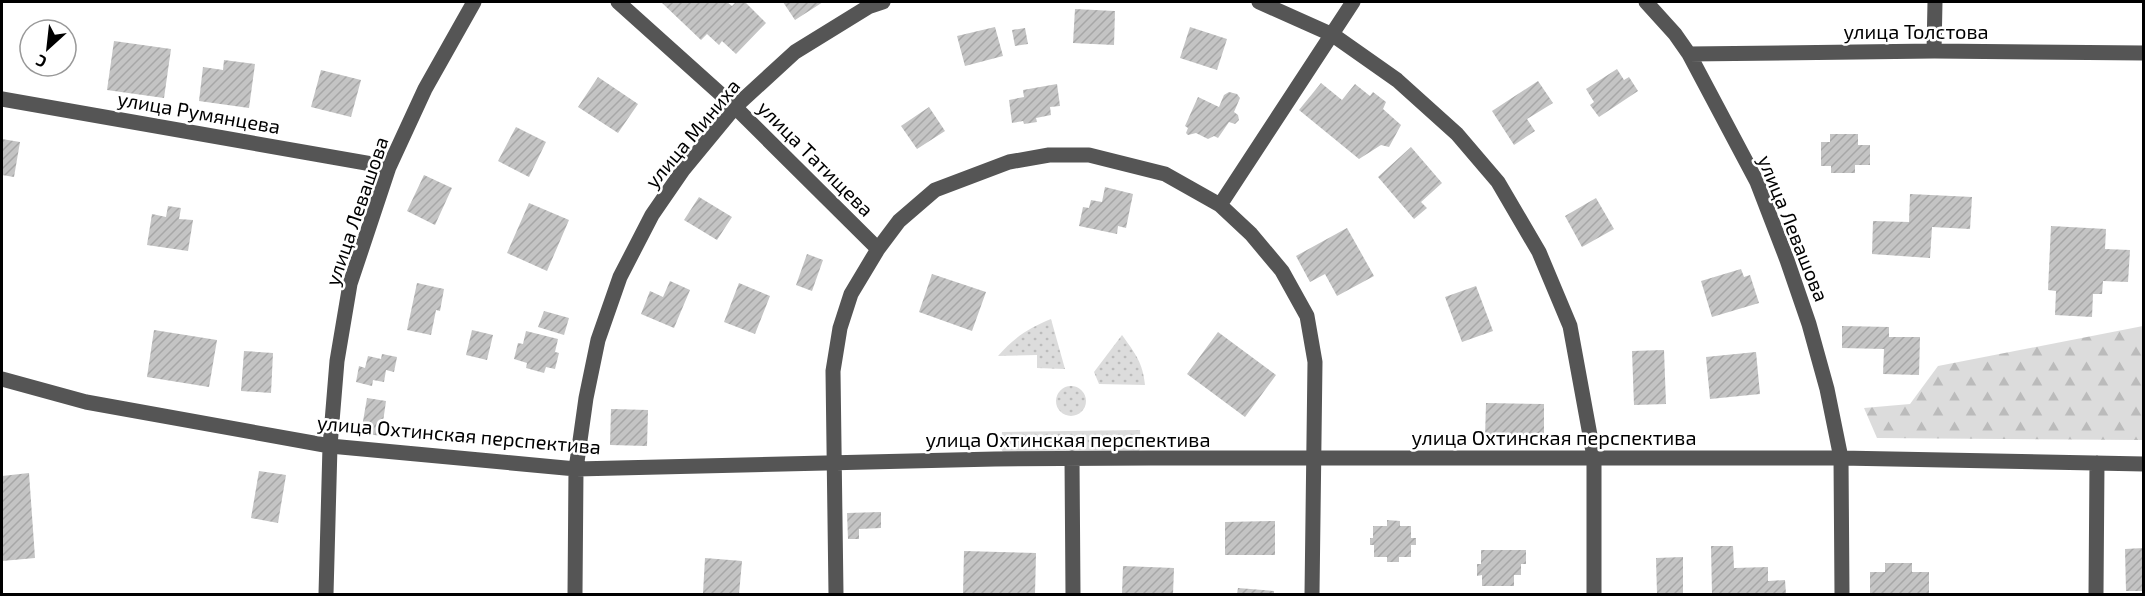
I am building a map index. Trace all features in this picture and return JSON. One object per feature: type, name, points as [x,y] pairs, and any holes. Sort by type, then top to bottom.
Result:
[{"type":"street","name":"улица Левашова","points":[[326,594],[330,446],[338,361],[350,284],[389,167],[425,88],[474,2]]},
{"type":"street","name":"улица Татищева","points":[[618,2],[735,108],[878,249]]},
{"type":"street","name":"улица Миниха","points":[[575,594],[576,469],[586,398],[598,340],[620,277],[652,215],[683,170],[735,108],[795,52],[868,7],[883,2]]},
{"type":"street","points":[[1259,2],[1333,35],[1397,80],[1457,134],[1498,182],[1539,252],[1570,326],[1594,457],[1594,594]]},
{"type":"street","points":[[1220,205],[1353,2]]},
{"type":"street","name":"улица Левашова","points":[[1646,2],[1675,34],[1689,54],[1757,182],[1809,324],[1827,389],[1841,458],[1842,594]]},
{"type":"street","points":[[1934,51],[1935,2]]},
{"type":"street","name":"улица Толстова","points":[[1689,54],[1934,51],[2144,53]]},
{"type":"street","name":"улица Румянцева","points":[[2,99],[389,167]]},
{"type":"street","points":[[836,594],[833,372],[840,328],[851,294],[898,221],[935,190],[1009,162],[1049,155],[1089,155],[1165,174],[1220,205],[1251,234],[1282,271],[1307,316],[1315,362],[1312,594]]},
{"type":"street","name":"улица Охтинская перспектива","points":[[2,379],[86,402],[330,446],[576,469],[1072,458],[1841,458],[2144,464]]},
{"type":"street","points":[[1072,458],[1073,594]]},
{"type":"street","points":[[2096,594],[2097,464]]},
{"type":"green space","points":[[1051,319],[1065,369],[1037,368],[1037,355],[998,356],[1022,334]]},
{"type":"green space","points":[[2143,326],[2143,440],[1877,438],[1864,408],[1910,404],[1938,366]]},
{"type":"green space","points":[[1122,335],[1138,359],[1145,385],[1099,384],[1094,372]]},
{"type":"green space","points":[[1071,386],[1081,391],[1086,401],[1081,411],[1071,416],[1061,411],[1056,401],[1061,391]]},
{"type":"green space","points":[[1140,430],[1141,448],[1136,455],[1005,455],[1001,449],[1002,432]]},
{"type":"building","points":[[661,2],[727,2],[732,6],[736,2],[745,2],[766,23],[736,54],[722,41],[719,45],[707,34],[701,40]]},
{"type":"building","points":[[783,2],[823,2],[795,20]]},
{"type":"building","points":[[1075,9],[1115,11],[1114,45],[1073,43]]},
{"type":"building","points":[[995,27],[1003,56],[965,66],[957,36]]},
{"type":"building","points":[[1190,27],[1227,39],[1217,70],[1180,58]]},
{"type":"building","points":[[1025,28],[1028,44],[1015,46],[1012,30]]},
{"type":"building","points":[[114,41],[171,49],[164,98],[107,90]]},
{"type":"building","points":[[224,60],[255,64],[249,108],[199,101],[203,67],[223,70]]},
{"type":"building","points":[[1617,69],[1624,80],[1629,77],[1638,91],[1599,117],[1590,105],[1594,102],[1586,89]]},
{"type":"building","points":[[321,70],[361,80],[351,117],[311,107]]},
{"type":"building","points":[[598,77],[638,104],[618,133],[578,107]]},
{"type":"building","points":[[1538,81],[1553,103],[1527,119],[1535,131],[1514,145],[1492,111]]},
{"type":"building","points":[[1321,83],[1342,100],[1355,84],[1370,96],[1373,92],[1386,102],[1383,109],[1401,125],[1389,147],[1381,145],[1359,159],[1299,110]]},
{"type":"building","points":[[1057,84],[1060,106],[1050,107],[1051,115],[1036,118],[1037,122],[1012,123],[1009,100],[1024,97],[1023,90]]},
{"type":"building","points":[[1229,92],[1237,94],[1240,98],[1234,112],[1238,115],[1239,120],[1235,124],[1229,122],[1218,138],[1214,136],[1208,139],[1196,133],[1188,135],[1186,133],[1188,128],[1185,126],[1198,97],[1219,107],[1224,95]]},
{"type":"building","points":[[929,107],[945,131],[917,149],[901,126]]},
{"type":"building","points":[[516,127],[546,142],[529,177],[498,161]]},
{"type":"building","points":[[1830,134],[1858,134],[1858,145],[1870,145],[1870,165],[1855,165],[1855,173],[1831,173],[1831,166],[1821,166],[1821,142],[1830,142]]},
{"type":"building","points":[[2,139],[20,142],[14,177],[2,175]]},
{"type":"building","points":[[1411,147],[1442,183],[1421,202],[1427,208],[1414,219],[1378,177]]},
{"type":"building","points":[[424,175],[452,188],[435,225],[407,211]]},
{"type":"building","points":[[1105,187],[1133,194],[1126,228],[1118,226],[1117,234],[1079,226],[1083,207],[1089,208],[1091,200],[1102,202]]},
{"type":"building","points":[[1910,194],[1972,197],[1970,229],[1932,227],[1930,258],[1872,254],[1873,221],[1909,222]]},
{"type":"building","points":[[699,197],[732,217],[717,240],[684,220]]},
{"type":"building","points":[[1596,198],[1614,229],[1582,247],[1565,216]]},
{"type":"building","points":[[529,203],[569,220],[547,271],[507,253]]},
{"type":"building","points":[[168,206],[181,208],[179,219],[193,220],[188,251],[147,245],[152,214],[166,217]]},
{"type":"building","points":[[2051,226],[2106,229],[2105,249],[2130,250],[2128,282],[2103,281],[2102,294],[2093,294],[2092,317],[2055,315],[2056,291],[2048,290]]},
{"type":"building","points":[[1347,228],[1374,276],[1337,296],[1325,274],[1310,282],[1296,256]]},
{"type":"building","points":[[807,254],[823,260],[812,291],[796,285]]},
{"type":"building","points":[[1741,269],[1744,277],[1750,275],[1759,303],[1712,317],[1701,281]]},
{"type":"building","points":[[932,274],[986,292],[972,331],[919,312]]},
{"type":"building","points":[[670,281],[690,290],[674,328],[641,314],[650,291],[663,297]]},
{"type":"building","points":[[417,283],[444,289],[440,311],[436,310],[431,335],[407,330]]},
{"type":"building","points":[[739,283],[770,296],[755,334],[724,322]]},
{"type":"building","points":[[1476,286],[1493,331],[1462,342],[1445,297]]},
{"type":"building","points":[[544,311],[569,318],[564,335],[538,327]]},
{"type":"building","points":[[1842,326],[1889,327],[1889,337],[1920,337],[1919,375],[1883,374],[1884,349],[1842,348]]},
{"type":"building","points":[[154,330],[217,340],[209,387],[147,377]]},
{"type":"building","points":[[472,330],[493,335],[487,360],[466,355]]},
{"type":"building","points":[[526,331],[558,339],[555,352],[559,353],[555,369],[546,367],[544,373],[526,368],[527,363],[514,359],[518,343],[523,344]]},
{"type":"building","points":[[1218,332],[1276,375],[1245,417],[1187,374]]},
{"type":"building","points":[[1664,350],[1666,404],[1634,405],[1632,351]]},
{"type":"building","points":[[244,351],[273,353],[271,393],[241,391]]},
{"type":"building","points":[[1756,352],[1760,394],[1710,399],[1706,357]]},
{"type":"building","points":[[382,354],[397,357],[394,372],[386,370],[384,382],[373,380],[372,386],[356,382],[359,366],[365,368],[368,356],[381,359]]},
{"type":"building","points":[[367,398],[386,401],[381,436],[361,433]]},
{"type":"building","points":[[1486,403],[1544,404],[1544,439],[1485,438]]},
{"type":"building","points":[[611,409],[648,410],[647,446],[610,445]]},
{"type":"building","points":[[259,471],[286,475],[278,523],[251,518]]},
{"type":"building","points":[[29,473],[35,558],[2,561],[2,476]]},
{"type":"building","points":[[881,512],[881,528],[859,529],[859,539],[848,539],[847,513]]},
{"type":"building","points":[[1387,520],[1400,521],[1400,526],[1411,526],[1411,538],[1416,538],[1416,545],[1411,545],[1411,557],[1399,557],[1399,562],[1387,562],[1387,557],[1374,557],[1374,545],[1370,545],[1370,538],[1373,538],[1373,526],[1387,526]]},
{"type":"building","points":[[1275,521],[1275,555],[1225,555],[1225,522]]},
{"type":"building","points":[[1711,546],[1733,546],[1734,568],[1768,567],[1768,581],[1785,580],[1786,594],[1712,594]]},
{"type":"building","points":[[2144,548],[2144,591],[2126,591],[2125,549]]},
{"type":"building","points":[[1481,550],[1526,550],[1526,564],[1521,564],[1521,575],[1514,575],[1514,586],[1482,586],[1482,575],[1477,576],[1477,564],[1481,564]]},
{"type":"building","points":[[964,551],[1036,553],[1035,594],[963,594]]},
{"type":"building","points":[[1683,557],[1683,594],[1657,594],[1656,558]]},
{"type":"building","points":[[705,558],[742,561],[739,594],[703,593]]},
{"type":"building","points":[[1885,563],[1912,563],[1912,572],[1929,572],[1929,594],[1870,594],[1870,572],[1885,572]]},
{"type":"building","points":[[1123,566],[1174,568],[1173,594],[1122,594]]},
{"type":"building","points":[[1238,588],[1274,591],[1274,594],[1237,594]]}]
